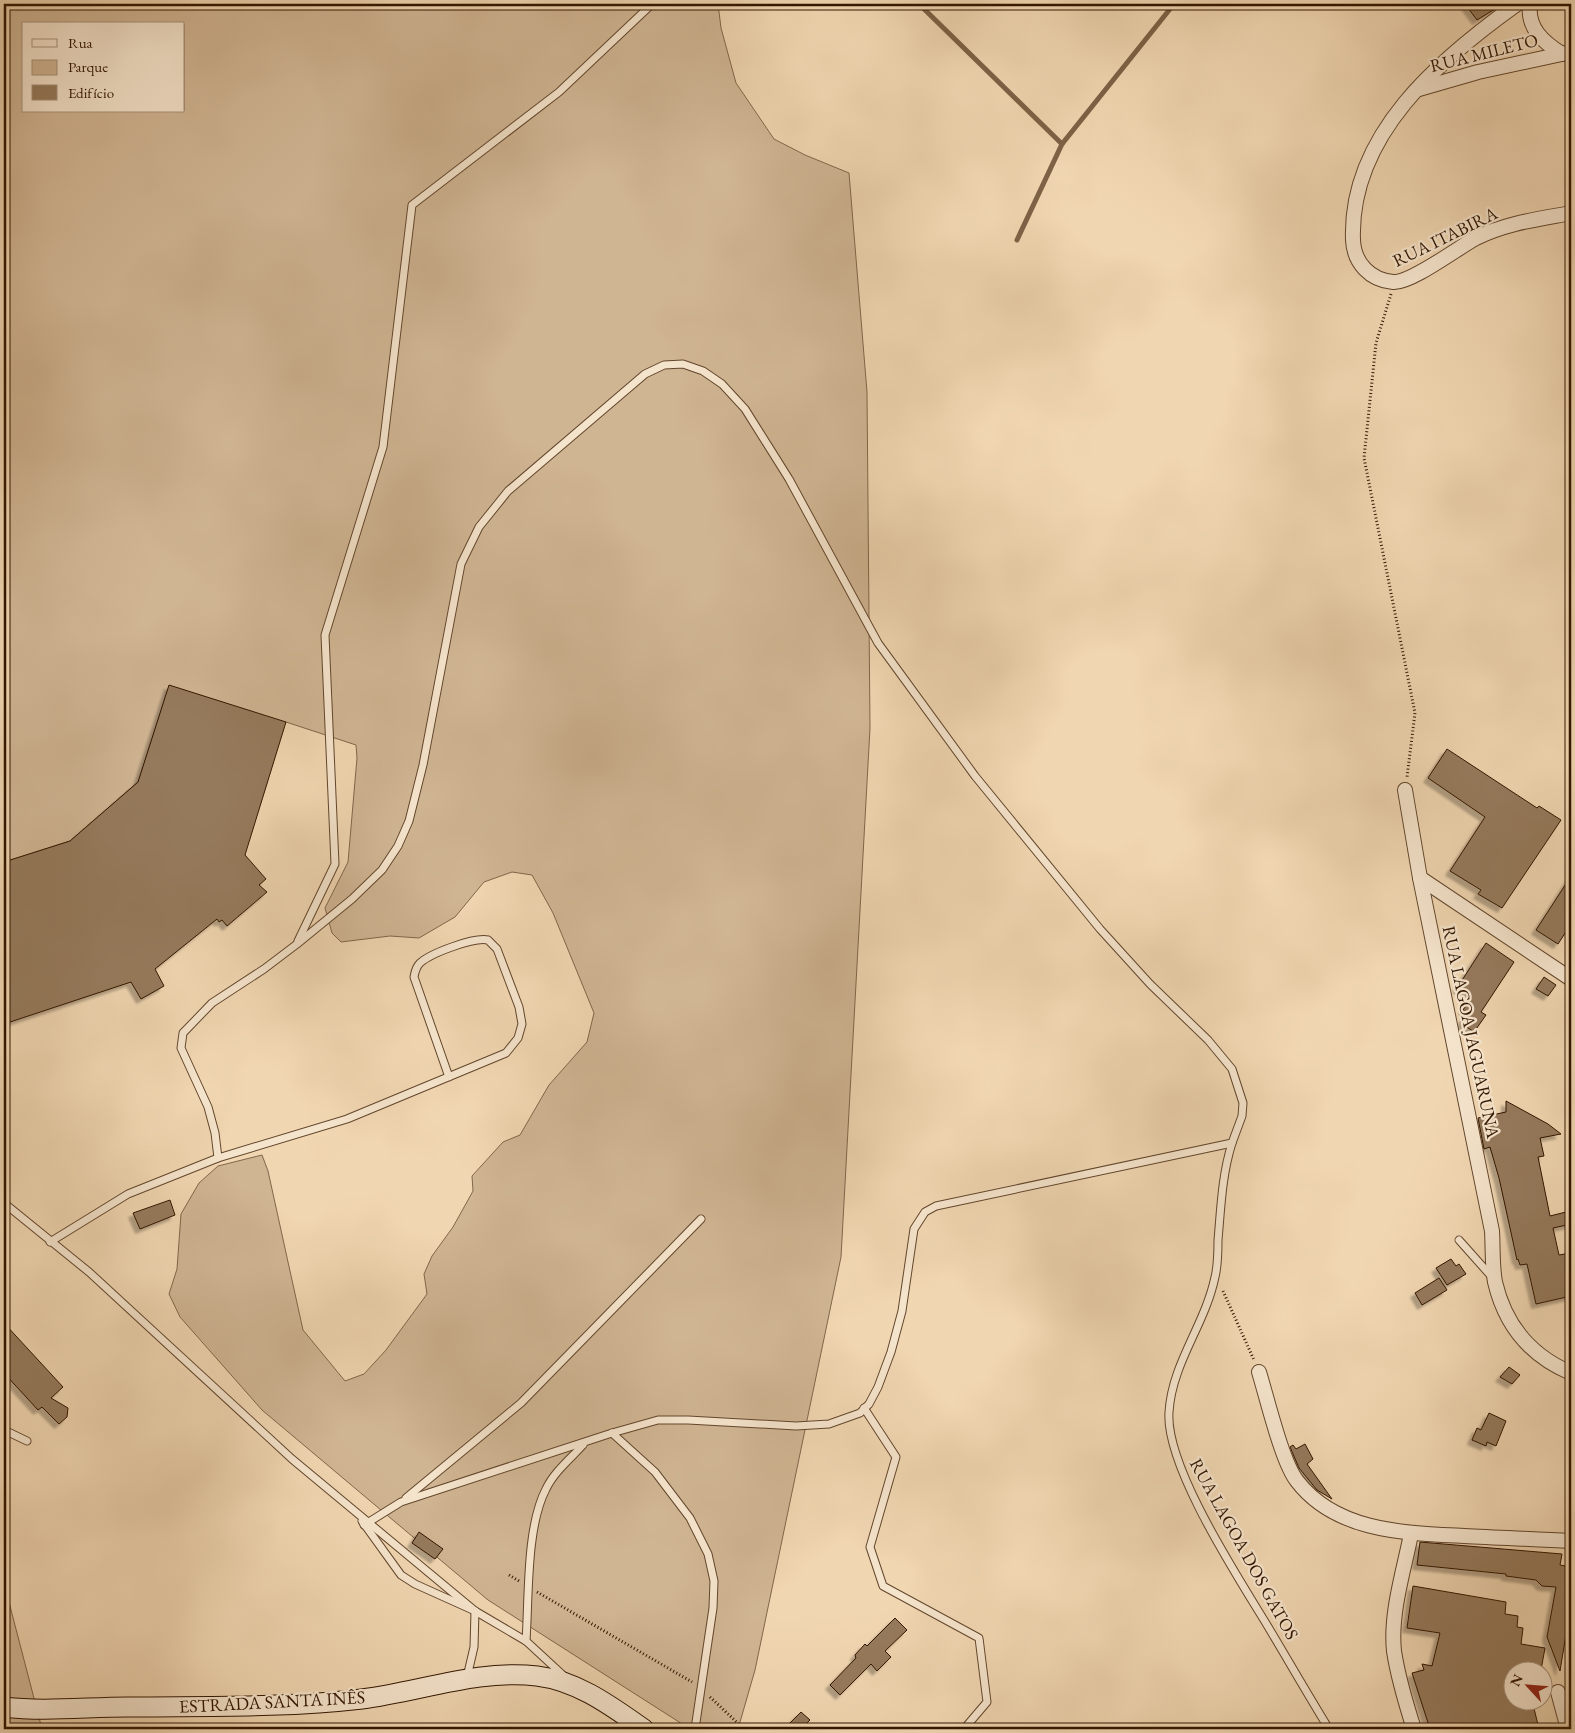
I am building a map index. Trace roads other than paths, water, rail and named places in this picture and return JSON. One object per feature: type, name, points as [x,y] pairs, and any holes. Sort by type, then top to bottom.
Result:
[{"type":"main road","name":"ESTRADA SANTA INÊS","points":[[4,1708],[258,1706],[324,1703],[414,1691],[496,1676],[527,1676],[556,1680],[575,1686],[644,1729]]},
{"type":"street","points":[[1416,90],[1454,53],[1517,4]]},
{"type":"street","name":"RUA MILETO","points":[[1530,4],[1531,20],[1541,39],[1567,53]]},
{"type":"street","name":"RUA MILETO","points":[[1416,90],[1478,72],[1567,53]]},
{"type":"street","name":"RUA ITABIRA","points":[[1416,90],[1394,117],[1368,162],[1352,223],[1356,260],[1364,270],[1382,279],[1395,282],[1409,278],[1476,238],[1501,227],[1571,213]]},
{"type":"street","name":"RUA LAGOA JAGUARUNA","points":[[1405,790],[1420,878],[1492,1231],[1495,1281],[1509,1321],[1526,1344],[1554,1366],[1571,1373]]},
{"type":"street","points":[[1420,878],[1571,979]]},
{"type":"street","points":[[1259,1372],[1287,1459],[1296,1480],[1315,1500],[1347,1519],[1383,1530],[1411,1534],[1571,1541]]},
{"type":"street","points":[[1411,1534],[1396,1612],[1394,1649],[1401,1689],[1414,1729]]},
{"type":"street","points":[[1558,1692],[1568,1729]]},
{"type":"lane","points":[[297,944],[335,864],[324,635],[383,447],[412,205],[559,92],[652,4]]},
{"type":"lane","name":"RUA LAGOA DOS GATOS","points":[[218,1158],[215,1133],[208,1107],[181,1048],[183,1033],[212,1003],[264,969],[352,899],[382,870],[398,846],[409,821],[423,765],[461,564],[479,528],[508,491],[645,374],[664,365],[683,364],[703,371],[722,384],[745,409],[789,479],[878,643],[974,776],[1100,929],[1150,984],[1208,1040],[1232,1069],[1243,1104],[1242,1116],[1232,1143],[1223,1177],[1216,1274],[1207,1307],[1179,1364],[1171,1388],[1168,1414],[1173,1444],[1183,1475],[1232,1567],[1329,1729]]},
{"type":"lane","points":[[50,1242],[128,1194],[218,1158],[347,1119],[449,1077],[506,1053],[518,1038],[522,1024],[519,1007],[497,949],[488,940],[474,939],[426,959],[415,970],[414,977],[449,1077]]},
{"type":"lane","points":[[365,1522],[402,1502],[584,1444],[612,1433],[658,1420],[796,1426],[829,1424],[851,1418],[864,1408],[878,1387],[891,1352],[902,1311],[914,1229],[924,1212],[936,1206],[1023,1186],[1232,1143]]},
{"type":"lane","points":[[4,1203],[89,1272],[292,1459],[365,1522],[475,1611]]},
{"type":"lane","points":[[402,1502],[521,1403],[701,1219]]},
{"type":"lane","points":[[1459,1240],[1495,1281]]},
{"type":"lane","points":[[864,1408],[896,1457],[870,1547],[883,1586],[979,1638],[987,1702],[964,1729]]},
{"type":"lane","points":[[4,1430],[27,1441]]},
{"type":"lane","points":[[612,1433],[655,1472],[690,1518],[708,1554],[714,1581],[712,1608],[695,1729]]},
{"type":"lane","points":[[526,1641],[536,1521],[545,1489],[584,1444]]},
{"type":"lane","points":[[365,1522],[401,1575],[414,1584],[475,1611],[526,1641],[575,1686]]},
{"type":"lane","points":[[466,1681],[474,1648],[475,1611]]},
{"type":"waterway","points":[[919,4],[1062,144]]},
{"type":"waterway","points":[[1017,240],[1062,144],[1174,4]]}]
